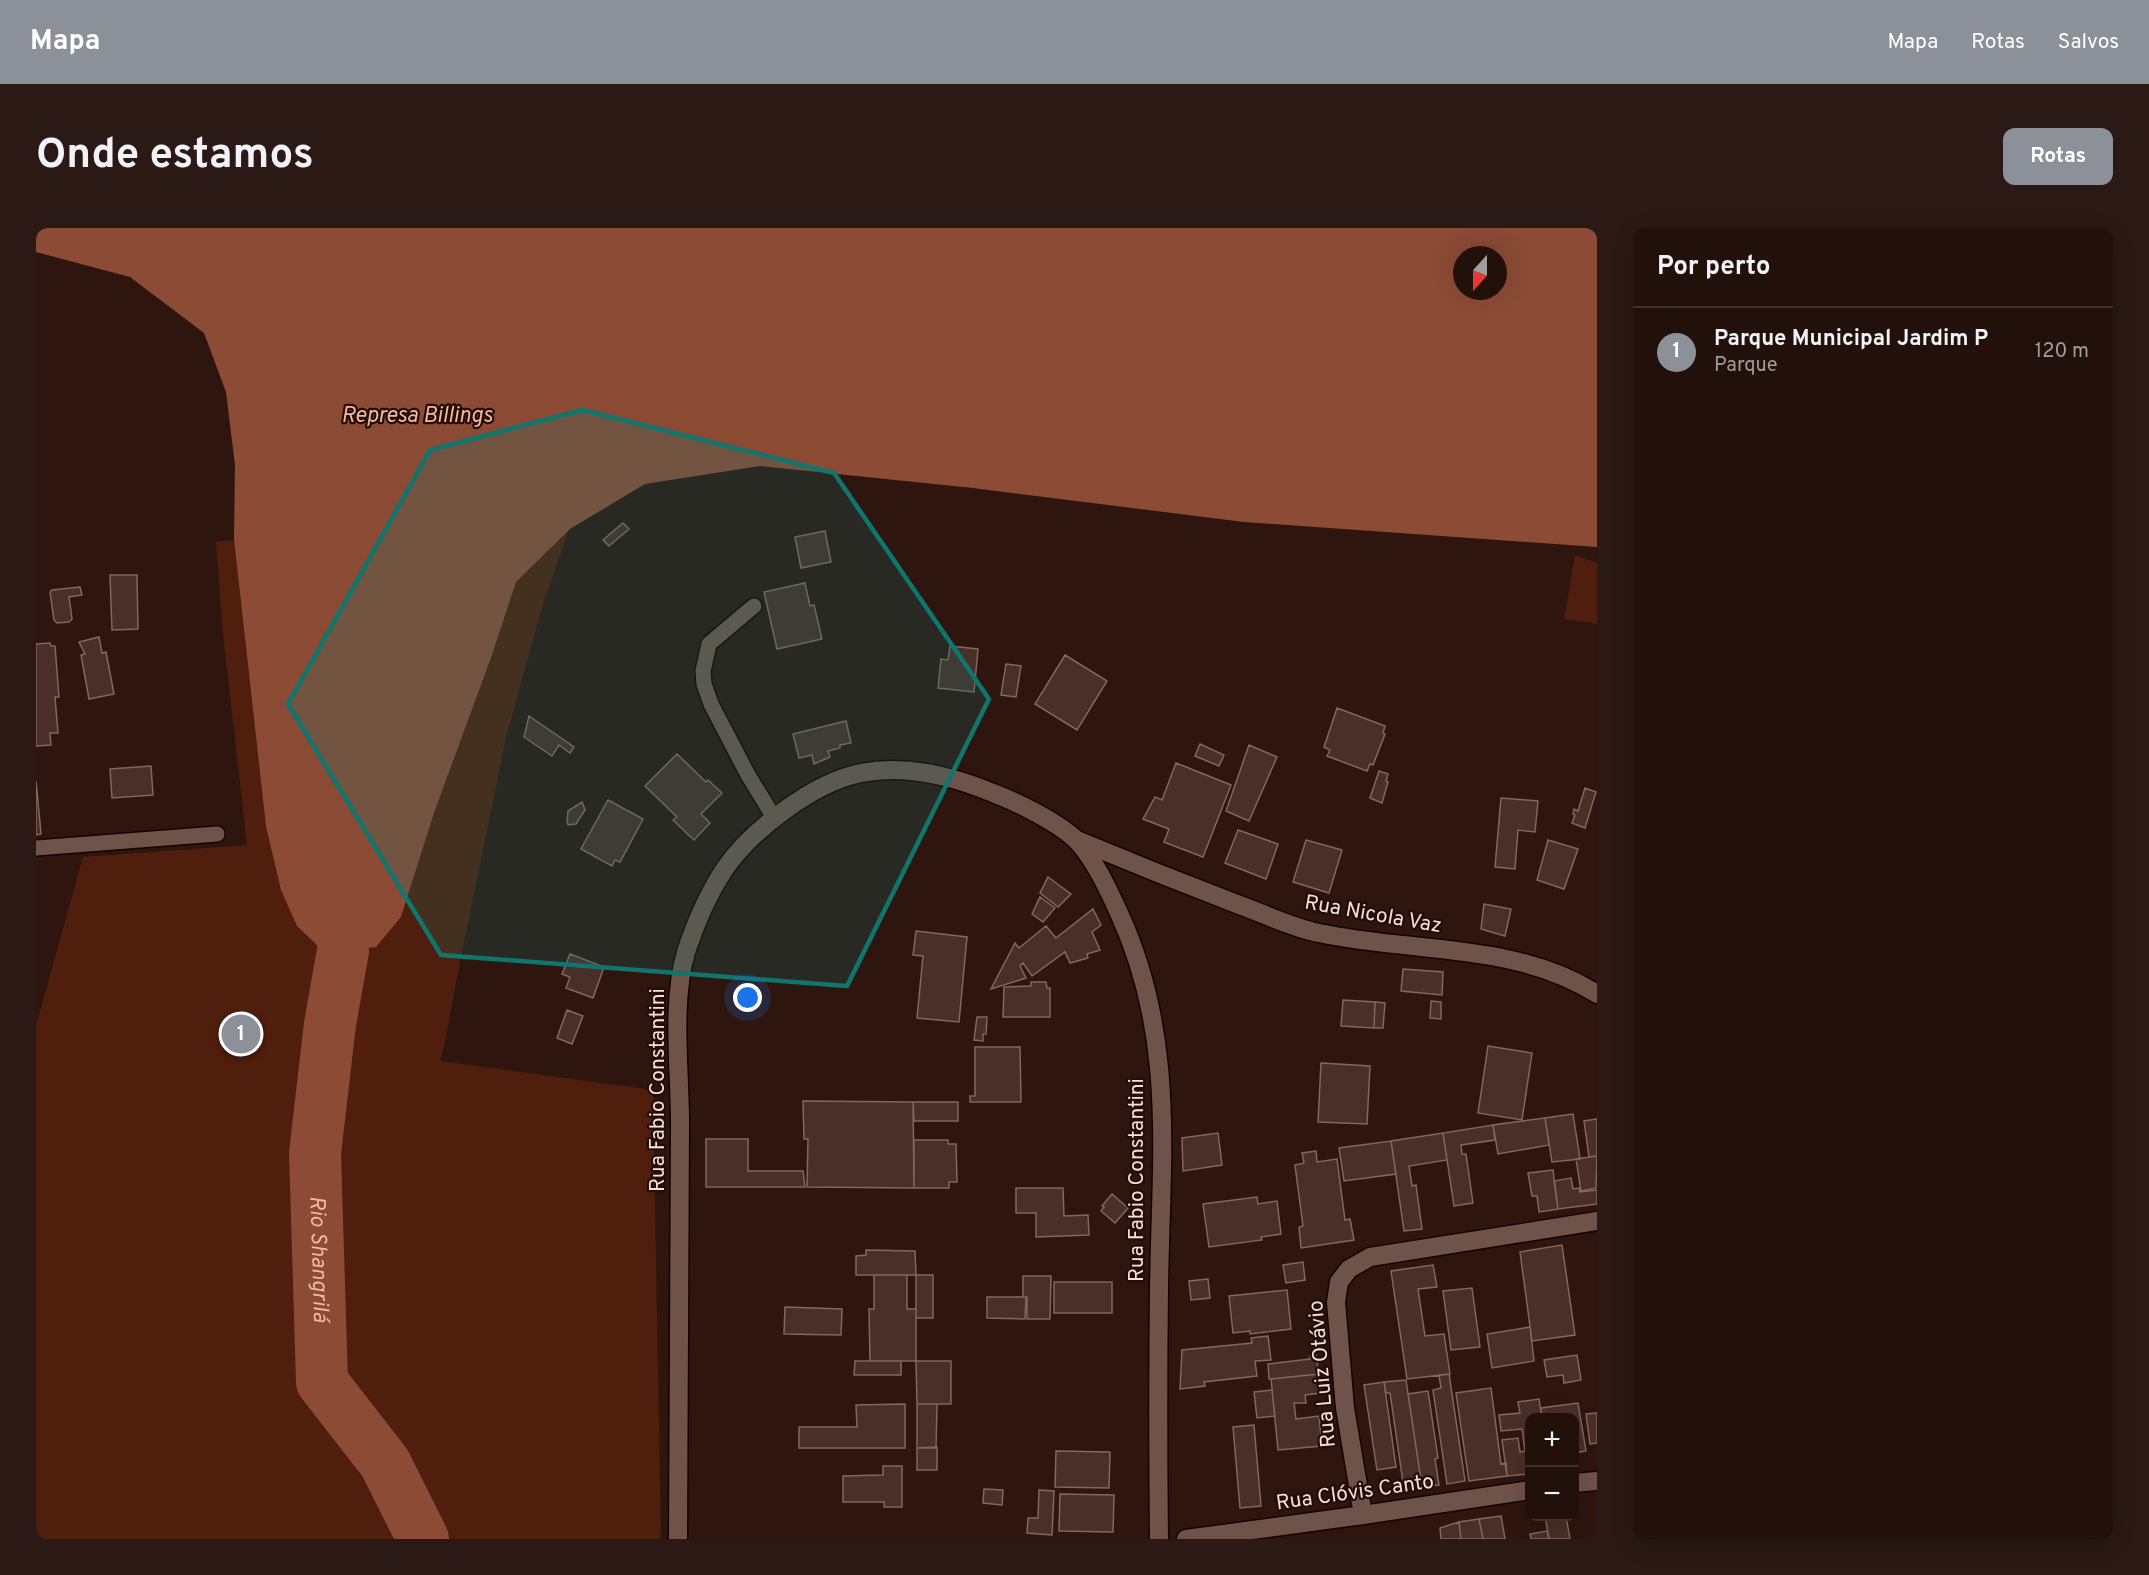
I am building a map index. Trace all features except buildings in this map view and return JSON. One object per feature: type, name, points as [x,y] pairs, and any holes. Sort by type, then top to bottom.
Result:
[{"type":"street","name":"Rua Fabio Constantini","points":[[678,1539],[680,1116],[678,992],[686,953],[703,909],[724,870],[754,835],[795,804],[825,786],[856,773],[894,768],[936,775],[982,788],[1012,800],[1042,816],[1077,840],[1106,884],[1136,948],[1155,1026],[1163,1100],[1157,1424],[1160,1539]]},
{"type":"street","name":"Rua Nicola Vaz","points":[[1077,840],[1182,883],[1318,933],[1491,956],[1540,968],[1580,984],[1597,994]]},
{"type":"street","name":"Rua Luiz Otávio","points":[[1363,1515],[1344,1398],[1336,1302],[1339,1282],[1349,1269],[1370,1257],[1597,1221]]},
{"type":"street","points":[[1579,1483],[1597,1481]]},
{"type":"street","name":"Rua Clóvis Canto","points":[[1186,1539],[1525,1491]]},
{"type":"lane","points":[[754,606],[709,644],[703,678],[711,704],[748,775],[775,819]]},
{"type":"lane","points":[[36,848],[217,834]]},
{"type":"highlighted area","points":[[582,410],[834,473],[989,699],[847,986],[441,955],[288,704],[430,450]]},
{"type":"shaded area","points":[[569,529],[544,601],[507,733],[440,1061],[653,1090],[661,1539],[36,1539],[36,1026],[83,857],[247,845],[223,635],[216,542],[234,540],[266,827],[281,890],[401,917],[434,813],[492,655],[516,582]]},
{"type":"shaded area","points":[[1575,555],[1597,563],[1597,624],[1564,619]]},
{"type":"water","name":"Represa Billings","points":[[36,228],[1597,228],[1597,547],[1244,522],[973,488],[760,466],[645,484],[570,529],[516,582],[492,655],[434,813],[401,917],[376,947],[343,951],[319,947],[297,926],[281,890],[266,827],[234,540],[235,465],[226,392],[204,333],[130,277],[36,252]]},
{"type":"waterway","name":"Rio Shangrilá","points":[[343,951],[330,1024],[315,1153],[322,1382],[385,1463],[423,1539]]},
{"type":"place","name":"Parque Municipal Jardim P","points":[[241,1034]]}]
